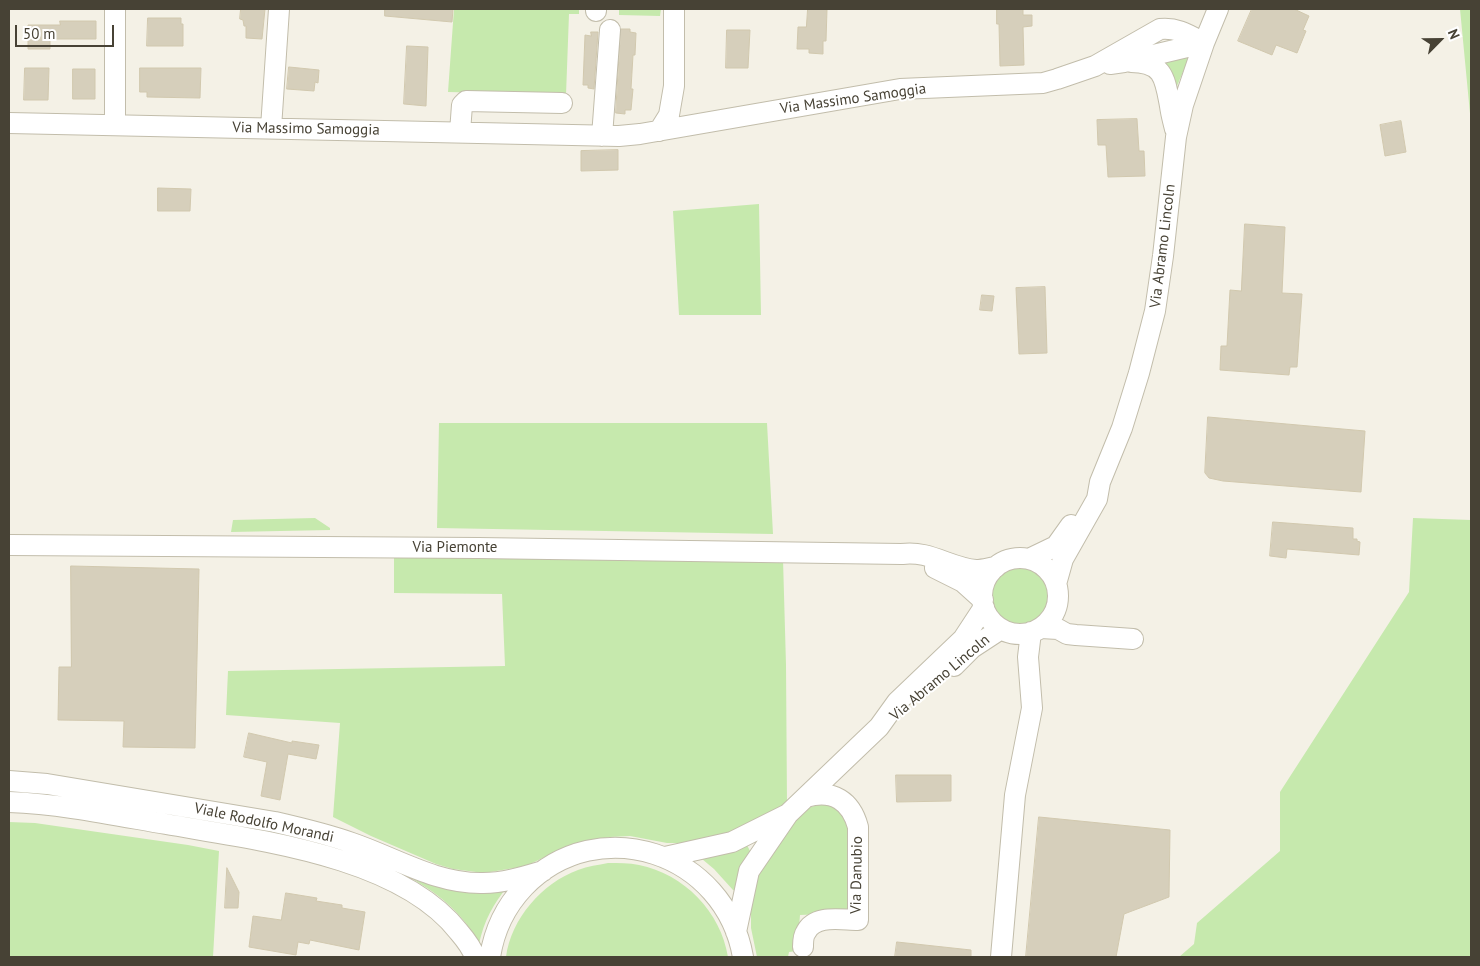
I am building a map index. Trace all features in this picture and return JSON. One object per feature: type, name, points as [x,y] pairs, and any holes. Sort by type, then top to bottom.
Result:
[{"type":"street","points":[[115,9],[115,125]]},
{"type":"street","points":[[271,128],[279,9]]},
{"type":"street","points":[[659,131],[669,115],[674,86],[674,9]]},
{"type":"street","name":"Via Massimo Samoggia","points":[[9,123],[602,136],[640,134],[900,89],[1043,82],[1095,66],[1160,29],[1177,30],[1211,26]]},
{"type":"street","name":"Via Massimo Samoggia","points":[[1124,62],[1211,26]]},
{"type":"street","name":"Via Abramo Lincoln","points":[[1057,592],[1061,564],[1097,499],[1100,482],[1142,364],[1155,311],[1176,137],[1183,106],[1211,26]]},
{"type":"street","points":[[602,136],[610,30]]},
{"type":"street","name":"Via Massimo Samoggia","points":[[1095,66],[1124,62],[1147,63],[1160,72],[1166,82],[1176,137]]},
{"type":"street","points":[[674,86],[689,112],[699,124]]},
{"type":"street","points":[[460,132],[462,105],[466,101],[562,103]]},
{"type":"street","name":"Via Abramo Lincoln","points":[[1029,559],[1056,546],[1070,527],[1091,491],[1100,482]]},
{"type":"street","name":"Via Piemonte","points":[[9,545],[469,548],[902,554],[913,552],[972,569],[996,567]]},
{"type":"street","name":"Via Piemonte","points":[[902,554],[963,582],[983,604]]},
{"type":"street","points":[[1029,725],[1024,708],[1020,666],[1015,646],[1004,630],[991,620],[983,604],[983,589],[987,578],[996,567],[1005,561],[1017,558],[1029,559],[1040,563],[1048,570],[1069,628],[1076,636]]},
{"type":"street","points":[[1001,957],[1015,795],[1032,708],[1028,657],[1036,630],[1050,620],[1055,610],[1057,592]]},
{"type":"street","name":"Via Abramo Lincoln","points":[[736,932],[749,871],[788,814],[879,727],[897,702],[963,639],[983,604]]},
{"type":"street","points":[[1004,630],[1021,634],[1036,630],[1058,629],[1076,636],[1133,639]]},
{"type":"street","name":"Via Abramo Lincoln","points":[[879,727],[904,712],[972,648],[1004,630]]},
{"type":"street","name":"Viale Rodolfo Morandi","points":[[9,781],[46,784],[220,812],[293,826],[353,843],[449,880],[484,883],[517,879],[543,871]]},
{"type":"street","name":"Via Danubio","points":[[803,948],[804,933],[819,920],[858,920],[858,827],[855,816],[849,806],[839,799],[827,795],[806,797]]},
{"type":"street","name":"Viale Rodolfo Morandi","points":[[9,802],[52,805],[121,816],[243,837],[326,856],[382,876],[420,896],[452,922],[464,937],[475,957]]},
{"type":"street","name":"Via Abramo Lincoln","points":[[665,857],[732,842],[788,814]]},
{"type":"street","name":"Viale Rodolfo Morandi","points":[[490,957],[495,934],[509,905],[519,892],[543,871],[558,861],[575,854],[602,849],[629,848],[665,857],[695,875],[708,887],[720,901],[729,916],[736,932],[742,957]]},
{"type":"green space","points":[[454,9],[579,9],[579,14],[569,14],[566,95],[448,92]]},
{"type":"green space","points":[[619,9],[661,9],[660,16],[619,15]]},
{"type":"green space","points":[[1460,9],[1471,9],[1471,124]]},
{"type":"green space","points":[[1191,53],[1177,86],[1176,88],[1160,59]]},
{"type":"green space","points":[[759,204],[761,315],[679,315],[673,211]]},
{"type":"green space","points":[[439,423],[767,423],[773,534],[437,528]]},
{"type":"green space","points":[[315,518],[330,528],[330,530],[231,532],[233,520]]},
{"type":"green space","points":[[1413,518],[1471,520],[1471,957],[1179,957],[1194,944],[1197,923],[1280,851],[1280,792],[1409,592]]},
{"type":"green space","points":[[394,554],[783,559],[787,805],[744,830],[684,843],[667,843],[630,836],[610,837],[588,841],[555,852],[526,866],[484,873],[453,869],[436,864],[371,836],[333,817],[340,723],[226,715],[228,671],[505,666],[502,594],[394,593]]},
{"type":"green space","points":[[1020,565],[1032,568],[1042,574],[1048,584],[1051,596],[1048,608],[1042,618],[1032,624],[1020,627],[1008,624],[998,618],[992,608],[989,596],[992,584],[998,574],[1008,568]]},
{"type":"green space","points":[[824,803],[837,808],[845,815],[851,830],[849,913],[800,915],[797,951],[789,952],[788,957],[757,957],[751,928],[751,909],[760,869],[776,839],[808,808]]},
{"type":"green space","points":[[9,822],[35,823],[219,851],[213,957],[9,957]]},
{"type":"green space","points":[[747,845],[750,851],[738,892],[733,890],[702,859]]},
{"type":"green space","points":[[608,863],[635,864],[671,877],[685,886],[709,910],[724,940],[728,957],[506,957],[514,929],[521,916],[541,893],[552,884],[578,870]]},
{"type":"green space","points":[[412,879],[440,888],[462,892],[508,886],[490,913],[479,944],[466,924],[451,907],[433,892]]},
{"type":"building","points":[[241,9],[265,9],[262,39],[246,38],[246,26],[244,26],[243,20],[240,19]]},
{"type":"building","points":[[385,9],[453,9],[452,22],[385,16]]},
{"type":"building","points":[[808,9],[827,9],[826,41],[823,41],[823,54],[809,53],[809,49],[797,49],[798,27],[806,27]]},
{"type":"building","points":[[997,9],[1023,9],[1023,15],[1032,15],[1032,26],[1023,27],[1024,65],[1000,66]]},
{"type":"building","points":[[1252,9],[1294,9],[1309,16],[1303,30],[1306,31],[1297,53],[1276,45],[1272,55],[1238,41]]},
{"type":"building","points":[[148,18],[181,18],[181,24],[183,24],[183,46],[147,46]]},
{"type":"building","points":[[60,21],[96,21],[96,39],[50,39],[50,49],[28,49],[28,25],[60,25]]},
{"type":"building","points":[[621,29],[630,29],[630,32],[636,33],[635,55],[633,55],[631,110],[625,110],[625,114],[616,113]]},
{"type":"building","points":[[727,30],[750,30],[748,68],[726,68]]},
{"type":"building","points":[[591,32],[598,32],[594,89],[588,88],[588,85],[583,85],[585,35],[591,36]]},
{"type":"building","points":[[407,46],[428,47],[426,106],[404,104]]},
{"type":"building","points":[[289,67],[319,70],[318,83],[315,82],[314,91],[287,89]]},
{"type":"building","points":[[25,68],[49,68],[48,100],[24,100]]},
{"type":"building","points":[[140,68],[201,68],[200,98],[147,97],[147,92],[140,92]]},
{"type":"building","points":[[73,69],[95,69],[95,99],[73,99]]},
{"type":"building","points":[[1137,119],[1139,151],[1144,151],[1145,176],[1108,177],[1106,145],[1098,145],[1097,120]]},
{"type":"building","points":[[1401,121],[1406,152],[1385,156],[1380,125]]},
{"type":"building","points":[[618,150],[618,170],[581,171],[581,151]]},
{"type":"building","points":[[158,188],[191,189],[190,211],[158,211]]},
{"type":"building","points":[[1245,224],[1285,227],[1282,293],[1302,294],[1297,367],[1290,367],[1289,375],[1220,370],[1221,346],[1227,346],[1230,290],[1241,291]]},
{"type":"building","points":[[1045,287],[1047,353],[1019,354],[1016,288]]},
{"type":"building","points":[[982,295],[994,296],[992,311],[980,310]]},
{"type":"building","points":[[1208,417],[1365,431],[1361,492],[1223,481],[1209,478],[1205,473]]},
{"type":"building","points":[[1273,522],[1353,528],[1353,539],[1357,539],[1360,542],[1359,555],[1287,549],[1286,558],[1270,556]]},
{"type":"building","points":[[71,566],[199,569],[195,748],[123,747],[124,721],[58,720],[59,667],[71,667]]},
{"type":"building","points":[[249,733],[292,743],[292,741],[319,745],[316,759],[288,754],[280,800],[261,796],[267,762],[244,757]]},
{"type":"building","points":[[896,775],[951,775],[951,801],[897,802]]},
{"type":"building","points":[[1039,817],[1170,830],[1169,897],[1124,914],[1116,957],[1026,957]]},
{"type":"building","points":[[227,868],[239,892],[238,908],[225,908]]},
{"type":"building","points":[[286,893],[317,898],[316,901],[342,905],[342,908],[365,912],[359,950],[310,940],[309,944],[298,942],[296,955],[249,947],[253,916],[281,920]]},
{"type":"building","points":[[897,942],[971,950],[971,957],[895,957]]}]
